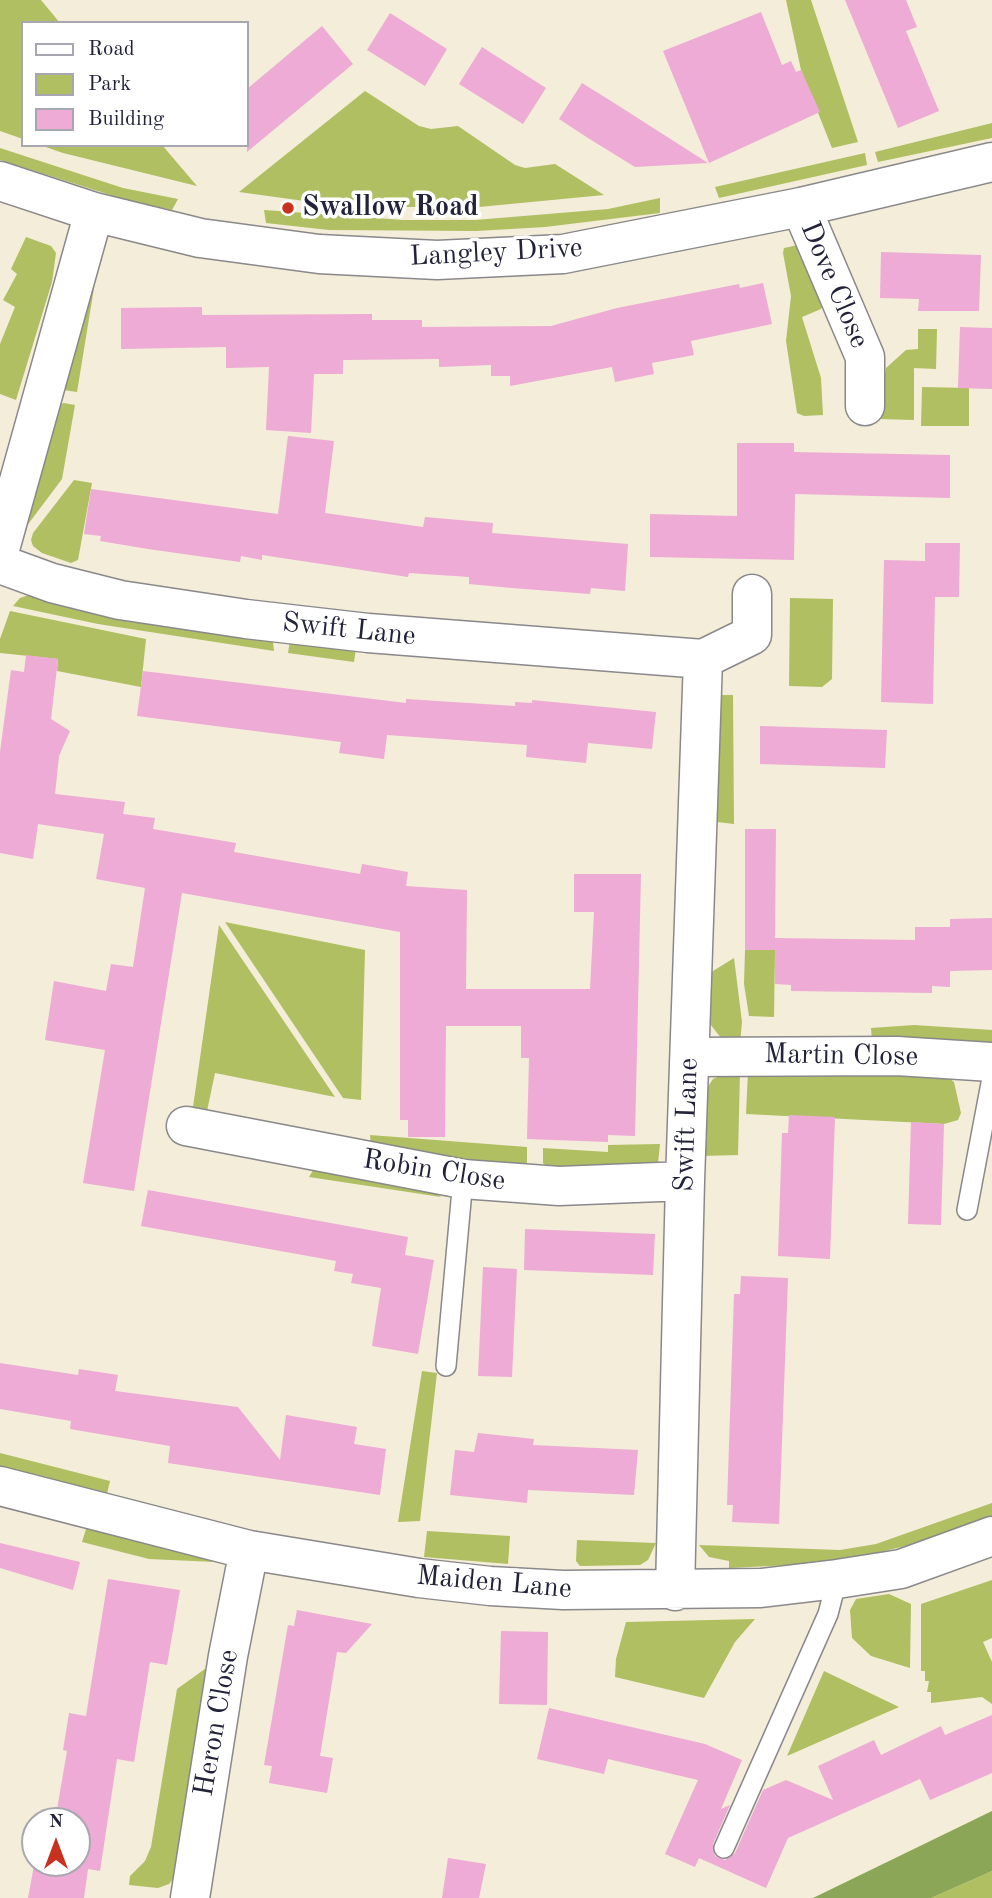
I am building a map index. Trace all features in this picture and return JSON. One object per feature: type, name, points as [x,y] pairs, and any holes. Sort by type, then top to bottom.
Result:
[{"type":"street","name":"Langley Drive","points":[[0,181],[94,212],[200,238],[319,254],[437,260],[563,254],[801,206],[992,162]]},
{"type":"street","name":"Dove Close","points":[[801,206],[865,357],[865,406]]},
{"type":"street","points":[[0,550],[94,212]]},
{"type":"street","name":"Swift Lane","points":[[0,564],[52,583],[120,600],[246,619],[368,633],[703,659],[685,1181],[675,1591]]},
{"type":"street","points":[[703,659],[752,635],[752,594]]},
{"type":"street","name":"Martin Close","points":[[690,1057],[897,1056],[992,1062]]},
{"type":"street","name":"Robin Close","points":[[186,1126],[463,1179],[559,1186],[685,1181]]},
{"type":"street","name":"Maiden Lane","points":[[0,1486],[248,1550],[335,1566],[490,1586],[675,1591],[761,1588],[901,1569],[992,1536]]},
{"type":"street","name":"Heron Close","points":[[190,1898],[226,1669],[248,1550]]},
{"type":"lane","points":[[967,1210],[992,1078]]},
{"type":"lane","points":[[446,1366],[463,1179]]},
{"type":"lane","points":[[724,1848],[828,1614],[837,1579]]},
{"type":"green space","points":[[0,0],[41,0],[58,21],[21,21],[21,138],[0,131]]},
{"type":"green space","points":[[786,0],[811,0],[858,142],[832,148],[801,70]]},
{"type":"green space","points":[[365,91],[419,126],[431,129],[458,126],[515,165],[525,168],[555,164],[604,195],[479,207],[396,207],[319,203],[239,192]]},
{"type":"green space","points":[[992,123],[992,138],[878,162],[875,152]]},
{"type":"green space","points":[[46,147],[164,147],[197,186]]},
{"type":"green space","points":[[0,148],[123,188],[178,199],[172,210],[123,199],[0,160]]},
{"type":"green space","points":[[865,153],[867,165],[719,198],[715,187]]},
{"type":"green space","points":[[660,198],[660,213],[545,227],[476,231],[329,230],[266,223],[264,210],[403,220],[475,220],[608,209]]},
{"type":"green space","points":[[26,237],[51,246],[56,253],[52,282],[16,400],[0,394],[0,344],[15,307],[3,300],[17,274],[11,269]]},
{"type":"green space","points":[[798,245],[823,305],[821,309],[802,317],[821,378],[823,415],[804,416],[797,413],[786,341],[791,296],[783,253],[784,248]]},
{"type":"green space","points":[[90,281],[95,282],[77,392],[64,390]]},
{"type":"green space","points":[[918,329],[937,329],[936,369],[914,368],[914,420],[878,419],[886,368],[906,350],[918,349]]},
{"type":"green space","points":[[922,387],[969,388],[969,426],[921,426]]},
{"type":"green space","points":[[59,405],[75,405],[62,479],[26,527]]},
{"type":"green space","points":[[74,480],[92,483],[78,560],[71,563],[42,553],[33,546],[31,540],[33,533]]},
{"type":"green space","points":[[29,595],[272,634],[274,651],[98,624],[13,606],[20,598]]},
{"type":"green space","points":[[790,598],[833,599],[832,679],[822,687],[789,686]]},
{"type":"green space","points":[[10,611],[146,639],[141,687],[57,671],[58,659],[0,653],[0,639]]},
{"type":"green space","points":[[290,640],[357,641],[354,662],[288,653]]},
{"type":"green space","points":[[720,695],[733,695],[734,824],[717,822]]},
{"type":"green space","points":[[225,922],[365,950],[361,1100],[343,1098]]},
{"type":"green space","points":[[219,925],[335,1097],[215,1073],[206,1116],[192,1114]]},
{"type":"green space","points":[[745,950],[775,950],[774,1017],[749,1016],[744,984]]},
{"type":"green space","points":[[734,958],[742,1022],[740,1044],[721,1038],[707,1020],[707,982],[713,971]]},
{"type":"green space","points":[[914,1025],[992,1030],[992,1048],[872,1042],[871,1028]]},
{"type":"green space","points":[[740,1072],[738,1155],[702,1156],[707,1088],[713,1079],[723,1074]]},
{"type":"green space","points":[[748,1072],[943,1074],[954,1082],[961,1113],[958,1120],[944,1124],[746,1114]]},
{"type":"green space","points":[[370,1135],[527,1147],[527,1165],[524,1169],[371,1146]]},
{"type":"green space","points":[[660,1144],[658,1163],[551,1169],[543,1163],[543,1148],[608,1152],[608,1145]]},
{"type":"green space","points":[[315,1167],[426,1186],[441,1197],[309,1177]]},
{"type":"green space","points":[[422,1371],[437,1373],[420,1521],[398,1522]]},
{"type":"green space","points":[[0,1453],[110,1481],[106,1498],[0,1470]]},
{"type":"green space","points":[[992,1503],[992,1520],[950,1535],[860,1557],[811,1564],[729,1568],[729,1561],[709,1557],[699,1545],[840,1550],[876,1544]]},
{"type":"green space","points":[[90,1525],[215,1558],[215,1562],[149,1559],[82,1542]]},
{"type":"green space","points":[[427,1531],[510,1536],[508,1564],[424,1557]]},
{"type":"green space","points":[[577,1540],[656,1543],[648,1560],[640,1565],[580,1566],[576,1561]]},
{"type":"green space","points":[[992,1580],[992,1638],[983,1642],[992,1662],[992,1704],[982,1697],[931,1703],[931,1692],[927,1692],[929,1681],[925,1681],[925,1671],[921,1671],[921,1604]]},
{"type":"green space","points":[[889,1594],[911,1604],[910,1668],[871,1656],[852,1638],[850,1610],[856,1599]]},
{"type":"green space","points":[[755,1619],[735,1642],[704,1698],[615,1677],[616,1659],[626,1622]]},
{"type":"green space","points":[[209,1666],[176,1876],[169,1884],[158,1888],[129,1885],[130,1876],[145,1861],[151,1847],[177,1689]]},
{"type":"green space","points":[[824,1671],[899,1707],[787,1756]]},
{"type":"green space","points":[[992,1811],[992,1871],[931,1898],[813,1898]]},
{"type":"green space","points":[[992,1871],[992,1898],[931,1898]]},
{"type":"building","points":[[845,0],[906,0],[917,27],[906,31],[939,111],[898,128]]},
{"type":"building","points":[[761,12],[782,65],[791,61],[796,72],[801,70],[820,112],[709,163],[663,51]]},
{"type":"building","points":[[390,13],[447,49],[425,86],[367,50]]},
{"type":"building","points":[[322,26],[353,64],[247,152],[248,88]]},
{"type":"building","points":[[482,47],[546,88],[523,124],[459,84]]},
{"type":"building","points":[[582,83],[708,163],[635,167],[588,138],[559,119]]},
{"type":"building","points":[[881,252],[981,255],[979,311],[918,311],[919,299],[880,298]]},
{"type":"building","points":[[763,283],[772,324],[691,341],[694,355],[652,363],[654,374],[615,382],[612,367],[510,386],[510,376],[491,376],[491,365],[439,367],[439,359],[343,360],[343,374],[314,374],[311,433],[266,430],[269,367],[226,368],[226,347],[121,349],[121,308],[202,307],[202,315],[372,314],[372,320],[422,320],[422,327],[551,326],[617,308],[739,284],[740,288]]},
{"type":"building","points":[[960,327],[992,328],[992,389],[958,388]]},
{"type":"building","points":[[288,436],[334,441],[325,513],[423,527],[425,517],[493,523],[492,533],[628,544],[625,591],[591,588],[590,594],[469,584],[469,577],[409,573],[408,577],[262,555],[262,560],[241,556],[240,562],[100,541],[101,536],[84,534],[91,489],[278,514]]},
{"type":"building","points":[[737,443],[794,443],[794,452],[950,455],[950,498],[795,494],[794,560],[650,557],[650,514],[737,516]]},
{"type":"building","points":[[925,543],[960,543],[959,597],[935,597],[933,704],[881,702],[884,560],[925,561]]},
{"type":"building","points":[[26,655],[58,659],[51,719],[70,731],[59,756],[55,794],[125,802],[123,814],[155,818],[153,829],[236,843],[234,852],[360,874],[362,864],[408,872],[406,886],[467,890],[466,989],[590,989],[594,912],[574,912],[574,874],[641,874],[635,1136],[608,1135],[608,1142],[527,1139],[529,1058],[521,1058],[521,1026],[446,1026],[445,1137],[408,1137],[408,1120],[400,1120],[400,932],[182,893],[134,1191],[83,1183],[105,1050],[45,1040],[54,981],[106,991],[111,964],[133,967],[145,888],[96,879],[104,834],[38,824],[33,859],[0,853],[0,752],[11,670],[24,672]]},
{"type":"building","points":[[143,671],[406,703],[406,699],[515,706],[515,702],[532,703],[532,700],[656,712],[652,749],[588,743],[586,763],[526,757],[527,745],[387,735],[384,759],[339,753],[341,742],[137,716]]},
{"type":"building","points":[[760,726],[887,730],[885,768],[760,764]]},
{"type":"building","points":[[745,829],[776,829],[775,938],[915,940],[915,927],[950,927],[950,919],[992,918],[992,970],[950,971],[950,987],[932,986],[932,993],[791,991],[791,985],[775,984],[775,950],[745,950]]},
{"type":"building","points":[[789,1115],[835,1117],[830,1259],[778,1256],[782,1133],[788,1133]]},
{"type":"building","points":[[911,1122],[944,1124],[941,1225],[908,1224]]},
{"type":"building","points":[[148,1190],[408,1237],[405,1255],[434,1260],[418,1354],[372,1346],[381,1288],[351,1283],[353,1274],[334,1271],[336,1261],[141,1226]]},
{"type":"building","points":[[525,1229],[655,1234],[653,1275],[524,1270]]},
{"type":"building","points":[[483,1267],[517,1269],[512,1377],[478,1376]]},
{"type":"building","points":[[741,1276],[788,1278],[779,1524],[732,1522],[733,1505],[727,1505],[734,1294],[740,1294]]},
{"type":"building","points":[[0,1363],[78,1375],[79,1369],[118,1375],[115,1391],[238,1407],[280,1460],[286,1415],[357,1427],[354,1444],[386,1449],[380,1495],[168,1463],[170,1446],[70,1429],[71,1421],[0,1409]]},
{"type":"building","points":[[478,1433],[534,1439],[533,1445],[638,1450],[634,1495],[528,1490],[527,1503],[450,1495],[455,1450],[474,1452]]},
{"type":"building","points":[[0,1543],[80,1562],[73,1590],[0,1568]]},
{"type":"building","points":[[108,1579],[180,1590],[167,1665],[150,1662],[134,1762],[117,1759],[100,1871],[91,1870],[91,1807],[57,1807],[67,1751],[63,1750],[69,1713],[86,1716]]},
{"type":"building","points":[[297,1610],[372,1624],[346,1653],[337,1652],[320,1756],[333,1758],[327,1793],[269,1783],[272,1766],[264,1765],[288,1625],[294,1626]]},
{"type":"building","points":[[501,1631],[548,1632],[547,1705],[499,1704]]},
{"type":"building","points":[[549,1708],[705,1744],[742,1760],[721,1809],[730,1805],[713,1844],[715,1856],[725,1860],[735,1853],[763,1790],[786,1780],[833,1800],[818,1766],[874,1740],[881,1755],[941,1726],[945,1735],[992,1715],[992,1773],[930,1800],[920,1779],[788,1838],[766,1888],[699,1858],[695,1867],[665,1854],[698,1780],[608,1759],[604,1774],[537,1759]]},
{"type":"building","points":[[448,1858],[486,1864],[479,1898],[442,1898]]},
{"type":"building","points":[[32,1877],[87,1877],[84,1898],[28,1898]]},
{"type":"place","name":"Swallow Road","points":[[288,208]]}]
